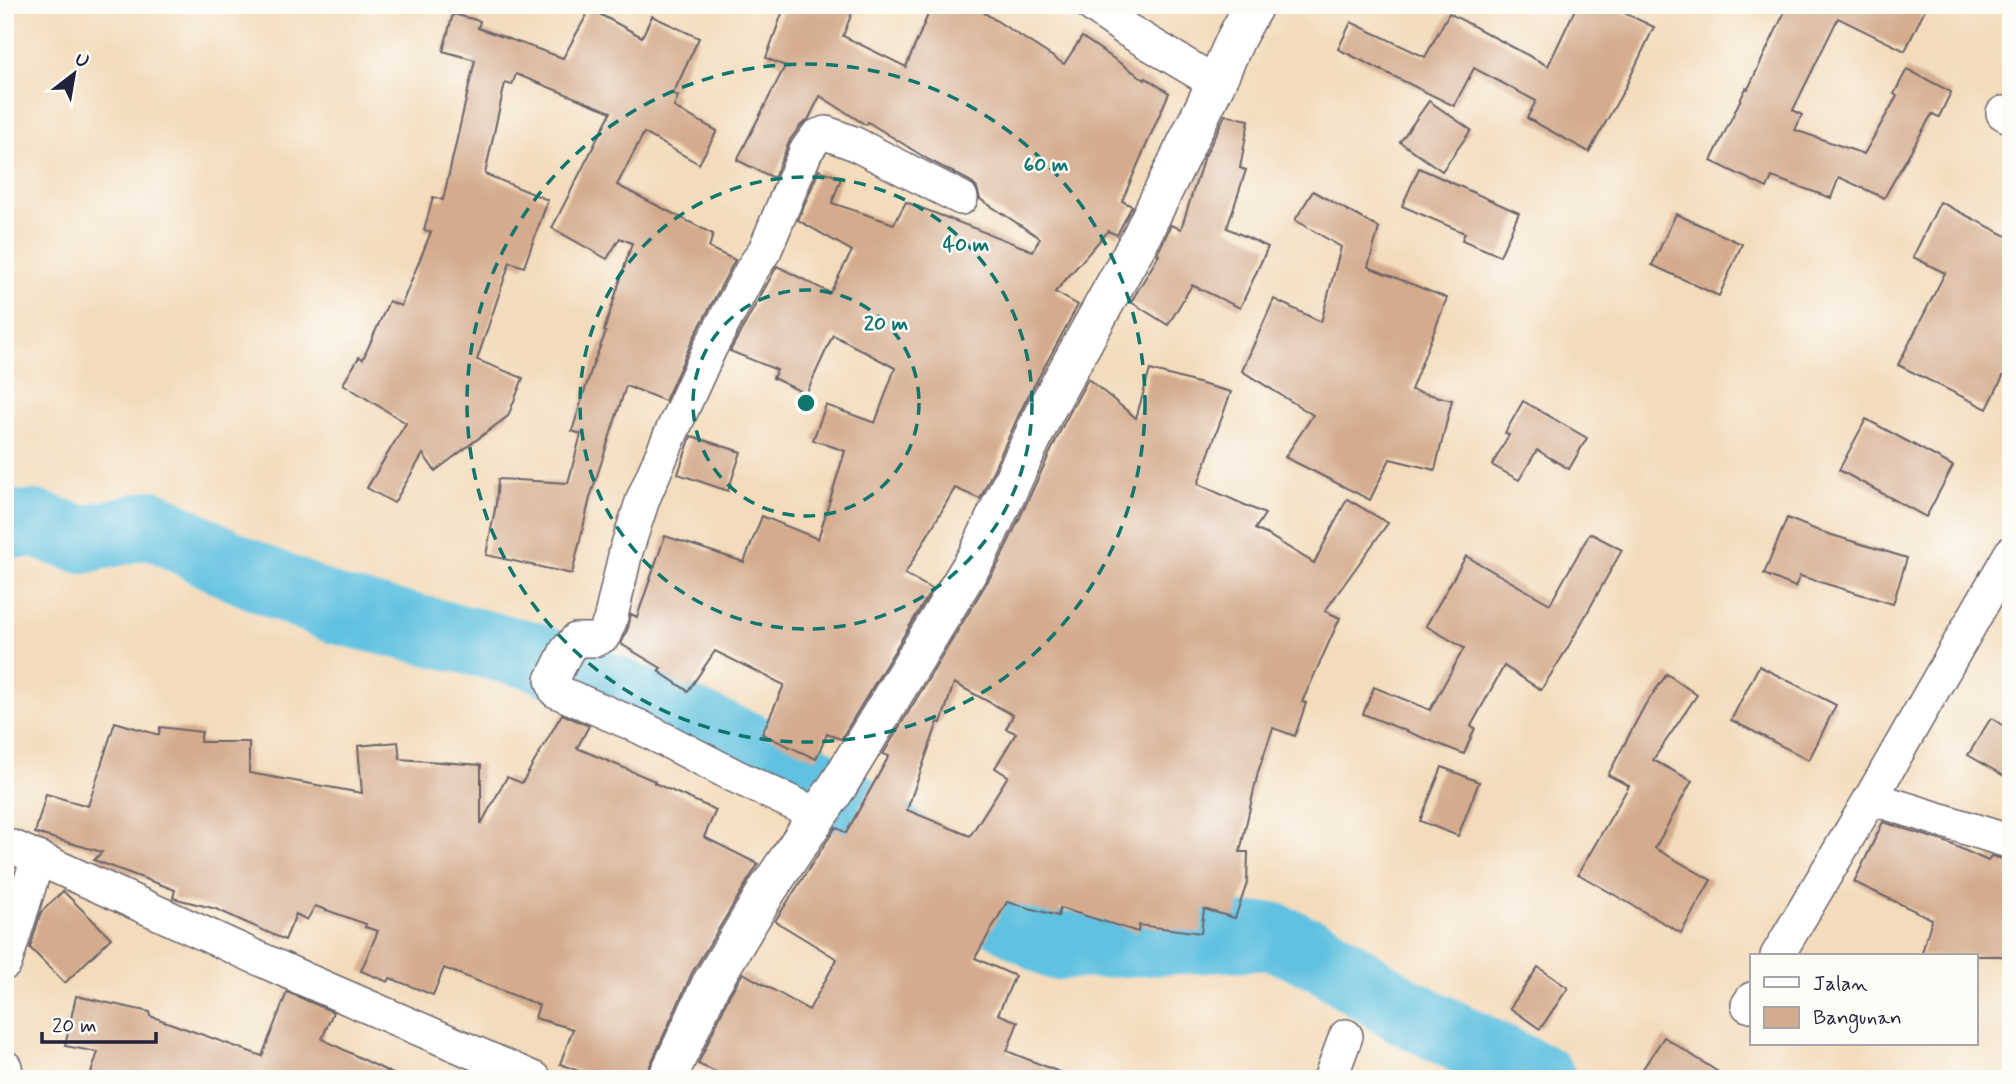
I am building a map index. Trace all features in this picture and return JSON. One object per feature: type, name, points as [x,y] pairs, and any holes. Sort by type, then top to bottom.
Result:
[{"type":"street","points":[[1092,5],[1127,30],[1216,83]]},
{"type":"street","points":[[667,1079],[711,984],[768,888],[828,800],[978,555],[1044,413],[1139,241],[1254,5]]},
{"type":"street","points":[[828,800],[735,776],[640,727],[556,691],[552,680],[567,650],[576,640],[595,640],[604,635],[642,499],[710,348],[765,250],[806,151],[817,136],[826,133],[853,143],[961,198]]},
{"type":"street","points":[[1778,954],[2011,553]]},
{"type":"street","points":[[1871,798],[2011,842]]},
{"type":"street","points":[[5,846],[13,847],[304,979],[535,1079]]},
{"type":"street","points":[[5,963],[38,858]]},
{"type":"street","points":[[1330,1079],[1346,1036]]},
{"type":"street","points":[[5,1067],[7,1079]]},
{"type":"building","points":[[785,5],[855,5],[843,36],[906,67],[932,5],[972,5],[1064,64],[1082,37],[1169,93],[1122,201],[1132,206],[1117,235],[1108,231],[1055,292],[1078,305],[1024,404],[980,499],[955,488],[905,574],[932,589],[841,739],[827,734],[816,759],[762,734],[784,685],[715,651],[688,691],[658,671],[661,668],[621,644],[631,614],[637,617],[665,536],[744,562],[762,516],[818,539],[845,451],[813,440],[826,405],[875,423],[895,368],[833,335],[806,394],[773,378],[777,370],[730,351],[777,266],[830,293],[852,251],[798,220],[819,170],[841,178],[832,203],[894,224],[906,202],[1033,251],[1040,238],[980,199],[977,188],[970,181],[929,160],[868,122],[866,125],[820,96],[808,120],[790,140],[774,178],[737,160],[785,66],[766,58]]},
{"type":"building","points":[[1577,5],[1608,5],[1654,27],[1624,90],[1589,152],[1527,118],[1536,101],[1474,68],[1454,106],[1338,49],[1351,22],[1425,57],[1449,13],[1548,66]]},
{"type":"building","points":[[1788,5],[1927,5],[1905,51],[1838,18],[1793,110],[1802,115],[1795,130],[1864,154],[1897,96],[1894,94],[1907,69],[1951,92],[1939,117],[1932,114],[1884,198],[1839,177],[1831,198],[1772,177],[1767,188],[1711,161]]},
{"type":"building","points":[[590,9],[642,37],[652,16],[699,38],[673,94],[678,96],[674,107],[717,131],[699,164],[644,133],[617,185],[713,234],[709,248],[735,260],[693,339],[665,401],[626,386],[590,498],[572,574],[486,555],[498,479],[568,483],[581,434],[572,431],[606,332],[604,331],[632,243],[620,238],[607,259],[552,228],[611,112],[516,74],[512,85],[505,83],[485,174],[548,200],[524,267],[510,262],[477,360],[523,378],[508,416],[435,471],[423,454],[394,503],[367,488],[406,423],[343,384],[359,357],[363,359],[389,301],[401,306],[431,232],[424,230],[433,197],[443,200],[475,60],[443,51],[453,14],[480,21],[478,28],[563,58]]},
{"type":"building","points":[[1429,101],[1471,130],[1442,171],[1400,142]]},
{"type":"building","points":[[1225,115],[1249,120],[1240,168],[1246,170],[1227,228],[1268,247],[1240,308],[1192,285],[1168,325],[1131,302],[1159,255],[1157,254],[1171,225],[1181,229],[1203,160]]},
{"type":"building","points":[[1419,168],[1519,213],[1500,256],[1462,240],[1465,233],[1402,206]]},
{"type":"building","points":[[1313,191],[1379,228],[1368,267],[1447,298],[1411,390],[1452,400],[1435,470],[1390,459],[1370,500],[1285,457],[1313,415],[1242,371],[1274,299],[1321,322],[1341,247],[1295,220]]},
{"type":"building","points":[[1940,202],[2011,238],[2011,360],[1987,409],[1898,365],[1945,273],[1913,257]]},
{"type":"building","points":[[1676,214],[1742,244],[1719,296],[1652,265]]},
{"type":"building","points":[[1150,370],[1231,392],[1198,484],[1265,514],[1255,529],[1314,563],[1347,499],[1388,523],[1325,611],[1340,618],[1302,702],[1306,703],[1295,736],[1273,728],[1258,772],[1240,852],[1248,852],[1247,883],[1235,918],[1204,909],[1201,933],[1139,925],[1138,932],[1060,908],[1058,916],[1007,902],[975,958],[1015,976],[998,1014],[1018,1022],[1007,1051],[1072,1079],[732,1079],[698,1064],[730,994],[743,973],[809,1010],[837,959],[775,921],[836,827],[846,833],[889,756],[883,754],[998,564],[1064,423],[1088,379],[1136,418]],"holes":[[[954,683],[1013,715],[1006,729],[1016,733],[995,768],[1008,776],[970,836],[907,810]]]},
{"type":"building","points":[[1523,401],[1587,438],[1569,469],[1537,450],[1519,480],[1492,465],[1509,435],[1505,433]]},
{"type":"building","points":[[1866,419],[1953,466],[1926,517],[1839,470]]},
{"type":"building","points":[[691,436],[741,452],[728,491],[678,474]]},
{"type":"building","points":[[1787,518],[1819,531],[1907,558],[1893,604],[1800,576],[1795,587],[1764,574]]},
{"type":"building","points":[[1590,533],[1622,550],[1567,649],[1541,690],[1504,666],[1471,726],[1475,728],[1464,754],[1363,714],[1374,687],[1430,710],[1464,648],[1426,626],[1466,556],[1550,604]]},
{"type":"building","points":[[1759,666],[1836,705],[1809,760],[1731,720]]},
{"type":"building","points":[[1667,674],[1697,695],[1653,760],[1692,781],[1655,848],[1711,880],[1681,933],[1578,874],[1629,786],[1608,775],[1645,705]]},
{"type":"building","points":[[562,714],[589,726],[577,748],[716,810],[704,837],[758,864],[692,973],[644,1079],[599,1079],[560,1064],[573,1029],[535,1018],[539,1005],[444,968],[433,995],[390,978],[388,982],[361,971],[378,931],[365,927],[366,924],[315,906],[307,920],[296,914],[285,940],[216,909],[173,898],[175,890],[94,860],[102,852],[35,833],[46,794],[88,806],[115,722],[159,735],[160,727],[202,732],[200,742],[249,742],[249,773],[362,793],[358,746],[398,742],[400,759],[481,765],[481,824],[507,777],[522,783]]},
{"type":"building","points":[[1991,718],[2011,730],[2011,780],[1968,755]]},
{"type":"building","points":[[1442,767],[1479,782],[1458,836],[1420,821]]},
{"type":"building","points":[[1883,822],[1946,842],[1988,861],[1991,856],[2011,861],[2011,956],[1922,954],[1932,919],[1854,882]]},
{"type":"building","points":[[63,891],[111,938],[65,983],[30,948],[41,912]]},
{"type":"building","points":[[1538,967],[1568,988],[1540,1029],[1510,1008]]},
{"type":"building","points":[[287,992],[333,1012],[322,1039],[403,1079],[89,1079],[98,1052],[65,1046],[76,996],[150,1012],[150,1016],[262,1056]]},
{"type":"building","points":[[1664,1037],[1729,1079],[1636,1079]]},
{"type":"waterway","points":[[5,493],[35,524]]},
{"type":"waterway","points":[[5,524],[35,524],[83,540],[152,524],[237,568],[336,610],[532,655],[791,764],[887,830],[965,893],[1055,946],[1272,936],[1320,956],[1403,1010],[1542,1079]]}]
